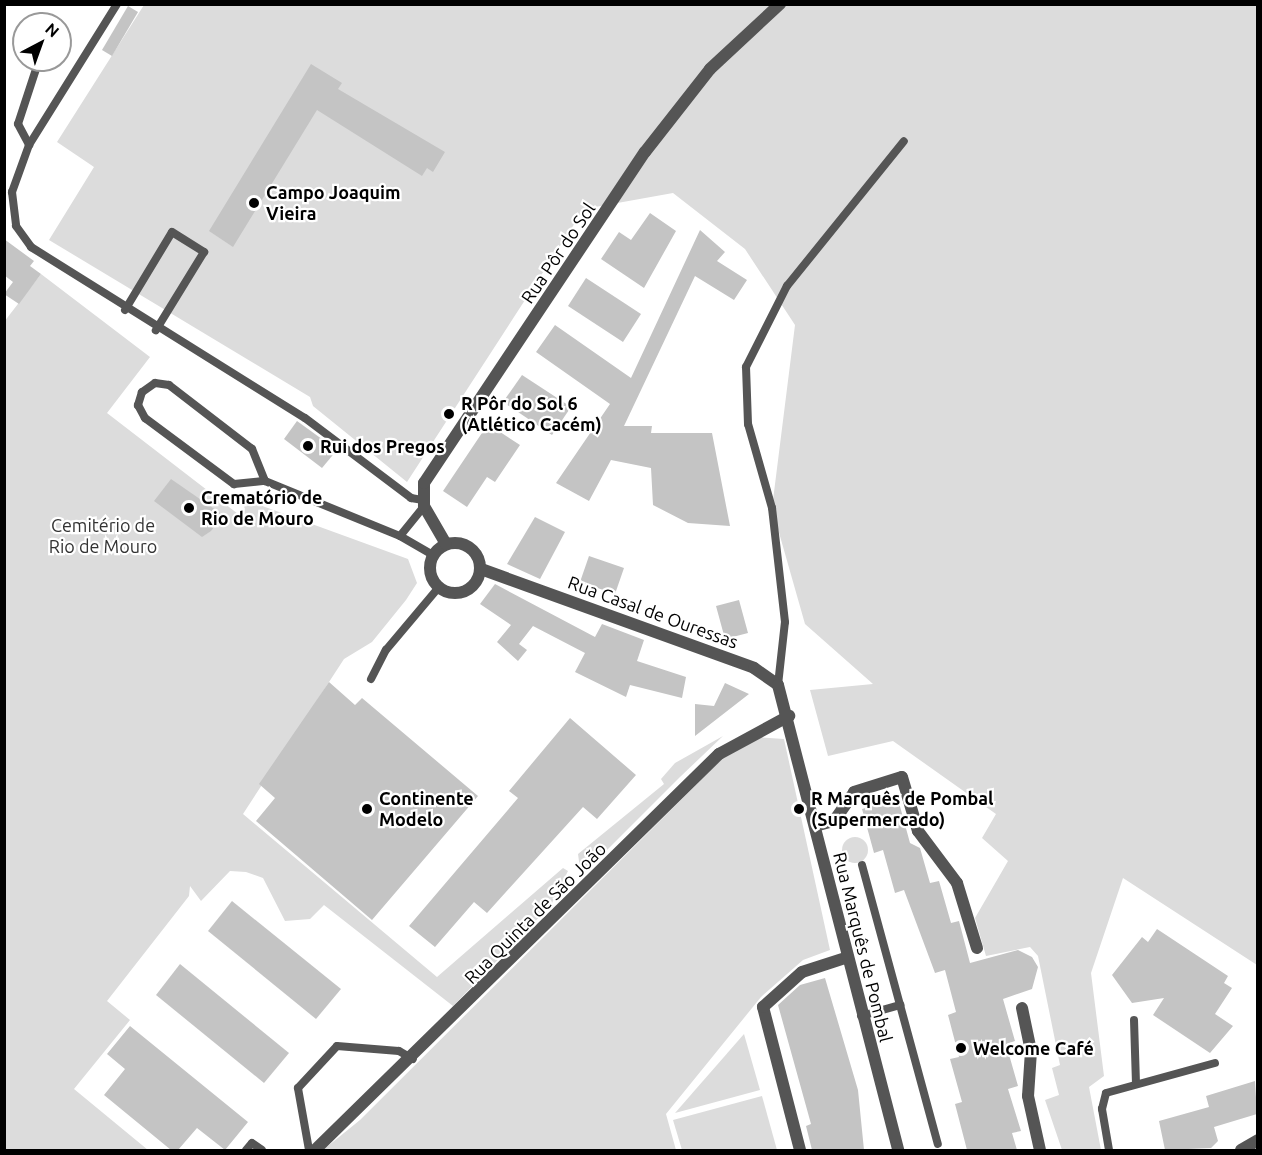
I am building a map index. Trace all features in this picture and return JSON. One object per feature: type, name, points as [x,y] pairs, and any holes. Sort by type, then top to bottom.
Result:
[{"type":"street","name":"Rua Pôr do Sol","points":[[423,503],[428,475],[645,152],[710,69],[780,4]]},
{"type":"street","points":[[423,503],[446,544]]},
{"type":"street","points":[[446,544],[470,547],[481,569],[469,590],[453,594],[439,587],[430,574],[433,555],[446,544]]},
{"type":"street","name":"Rua Casal de Ouressas","points":[[481,569],[754,668],[778,686]]},
{"type":"street","points":[[778,686],[789,716]]},
{"type":"street","name":"Rua Marquês de Pombal","points":[[789,716],[845,958],[898,1150]]},
{"type":"street","name":"Rua Quinta de São João","points":[[315,1150],[414,1059],[719,754],[789,716]]},
{"type":"street","points":[[815,826],[834,821],[854,792],[902,777],[918,831],[957,884],[977,948]]},
{"type":"street","points":[[800,1150],[764,1007],[802,972],[845,958]]},
{"type":"street","points":[[1022,1008],[1031,1051],[1028,1096],[1040,1150]]},
{"type":"street","points":[[1241,1150],[1257,1140]]},
{"type":"lane","points":[[117,4],[29,145],[12,192],[22,237],[49,262],[156,330],[305,418],[411,498],[423,503],[400,536]]},
{"type":"lane","points":[[29,145],[18,124],[35,72]]},
{"type":"lane","points":[[778,686],[785,622],[772,508],[748,424],[746,367],[787,285],[904,141]]},
{"type":"lane","points":[[125,310],[172,232],[204,252],[156,330]]},
{"type":"lane","points":[[265,481],[252,449],[169,385],[155,383],[142,392],[138,405],[145,418],[227,480],[241,485],[265,481],[400,536],[433,555]]},
{"type":"lane","points":[[371,679],[386,650],[439,587]]},
{"type":"lane","points":[[862,865],[938,1144]]},
{"type":"lane","points":[[861,1016],[900,1005]]},
{"type":"lane","points":[[1134,1020],[1136,1083]]},
{"type":"lane","points":[[309,1150],[298,1088],[337,1046],[399,1051],[414,1059]]},
{"type":"lane","points":[[1109,1150],[1102,1109],[1106,1093],[1215,1063]]},
{"type":"lane","points":[[246,1150],[252,1143],[262,1150]]},
{"type":"green space","points":[[144,5],[1257,5],[1257,965],[1123,878],[1091,973],[1104,1076],[1089,1087],[1101,1150],[1062,1150],[1045,1100],[1059,1095],[1052,1068],[1060,1065],[1038,956],[1030,947],[986,956],[975,918],[1008,861],[982,838],[996,814],[893,741],[828,756],[810,690],[873,684],[805,624],[772,508],[795,325],[745,249],[673,193],[584,209],[407,482],[313,406],[310,397],[49,240],[94,167],[57,142]]},
{"type":"green space","name":"Cemitério de Rio de Mouro","points":[[41,274],[150,357],[107,413],[242,517],[246,500],[408,559],[417,583],[372,642],[344,659],[243,814],[437,977],[563,868],[568,871],[551,905],[453,1006],[324,905],[310,919],[285,921],[263,878],[246,872],[230,871],[201,901],[190,886],[189,896],[107,1001],[130,1020],[74,1089],[148,1150],[5,1150],[4,322]]},
{"type":"green space","points":[[723,736],[581,876],[578,854],[664,784],[661,779],[675,763]]},
{"type":"green space","points":[[754,737],[784,739],[830,950],[803,960],[761,997],[666,1114],[676,1150],[323,1150],[360,1120],[729,752]]},
{"type":"green space","points":[[855,837],[864,841],[868,850],[864,859],[855,863],[846,859],[842,850],[846,841]]},
{"type":"green space","points":[[744,1034],[760,1090],[675,1113]]},
{"type":"green space","points":[[762,1096],[777,1150],[682,1150],[673,1120]]},
{"type":"building","points":[[128,6],[138,12],[112,56],[102,50]]},
{"type":"building","points":[[311,64],[342,83],[338,89],[445,152],[433,172],[427,168],[422,176],[317,110],[233,247],[209,231]]},
{"type":"building","points":[[650,213],[676,231],[644,288],[601,259],[619,232],[631,240]]},
{"type":"building","points":[[700,230],[725,252],[717,261],[747,280],[734,300],[695,276],[624,426],[652,426],[651,433],[712,433],[730,526],[688,523],[653,505],[651,468],[611,460],[589,501],[556,483],[610,404],[536,352],[555,325],[631,378]]},
{"type":"building","points":[[4,239],[34,261],[30,266],[41,274],[19,304],[4,294],[13,282],[4,275]]},
{"type":"building","points":[[586,278],[641,314],[623,342],[568,306]]},
{"type":"building","points":[[522,375],[571,407],[552,435],[503,402]]},
{"type":"building","name":"Rui dos Pregos","points":[[297,421],[337,450],[322,468],[284,439]]},
{"type":"building","points":[[488,424],[520,445],[495,482],[487,477],[467,507],[443,491]]},
{"type":"building","name":"Crematório de Rio de Mouro","points":[[171,479],[223,515],[211,531],[202,537],[154,501]]},
{"type":"building","points":[[535,517],[565,532],[540,579],[507,564]]},
{"type":"building","points":[[589,556],[624,568],[615,594],[580,582]]},
{"type":"building","points":[[495,584],[595,637],[602,624],[644,640],[637,661],[686,677],[682,698],[630,685],[626,697],[575,672],[585,653],[533,626],[519,644],[527,650],[518,661],[497,642],[511,625],[480,604]]},
{"type":"building","points":[[739,600],[748,633],[725,639],[716,606]]},
{"type":"building","name":"Continente Modelo","points":[[329,682],[355,705],[362,698],[478,796],[372,920],[256,821],[275,798],[259,784]]},
{"type":"building","points":[[725,683],[749,694],[695,736],[695,704],[714,706]]},
{"type":"building","points":[[570,718],[636,775],[597,819],[583,807],[487,913],[474,902],[435,947],[409,926],[518,798],[509,791]]},
{"type":"building","points":[[898,799],[910,843],[920,848],[930,883],[939,881],[951,923],[959,921],[970,963],[1018,950],[1032,957],[1038,967],[1032,989],[1003,999],[1015,1041],[1006,1044],[1018,1086],[1008,1089],[1021,1131],[1012,1133],[1017,1150],[967,1150],[955,1104],[962,1102],[950,1059],[959,1057],[948,1015],[956,1012],[945,970],[935,973],[904,890],[895,893],[883,850],[874,853],[862,809]]},
{"type":"building","points":[[232,901],[341,989],[316,1019],[208,931]]},
{"type":"building","points":[[1157,929],[1228,976],[1224,983],[1232,988],[1215,1014],[1233,1026],[1210,1053],[1153,1015],[1164,998],[1132,1003],[1112,975],[1142,937],[1148,942]]},
{"type":"building","points":[[180,964],[289,1053],[264,1083],[156,995]]},
{"type":"building","points":[[825,978],[858,1090],[864,1150],[812,1150],[806,1126],[811,1124],[778,1005],[800,985]]},
{"type":"building","points":[[130,1026],[248,1122],[225,1150],[197,1128],[178,1150],[171,1150],[104,1095],[125,1069],[107,1054]]},
{"type":"building","points":[[1255,1081],[1257,1114],[1214,1127],[1218,1141],[1211,1148],[1165,1150],[1159,1121],[1209,1107],[1206,1096]]},
{"type":"place","name":"Campo Joaquim Vieira","points":[[254,203]]},
{"type":"place","name":"R Pôr do Sol 6 (Atlético Cacém)","points":[[449,414]]},
{"type":"place","name":"Rui dos Pregos","points":[[308,446]]},
{"type":"place","name":"Crematório de Rio de Mouro","points":[[189,508]]},
{"type":"place","name":"Continente Modelo","points":[[367,809]]},
{"type":"place","name":"R Marquês de Pombal (Supermercado)","points":[[799,809]]},
{"type":"place","name":"Welcome Café","points":[[961,1048]]}]
